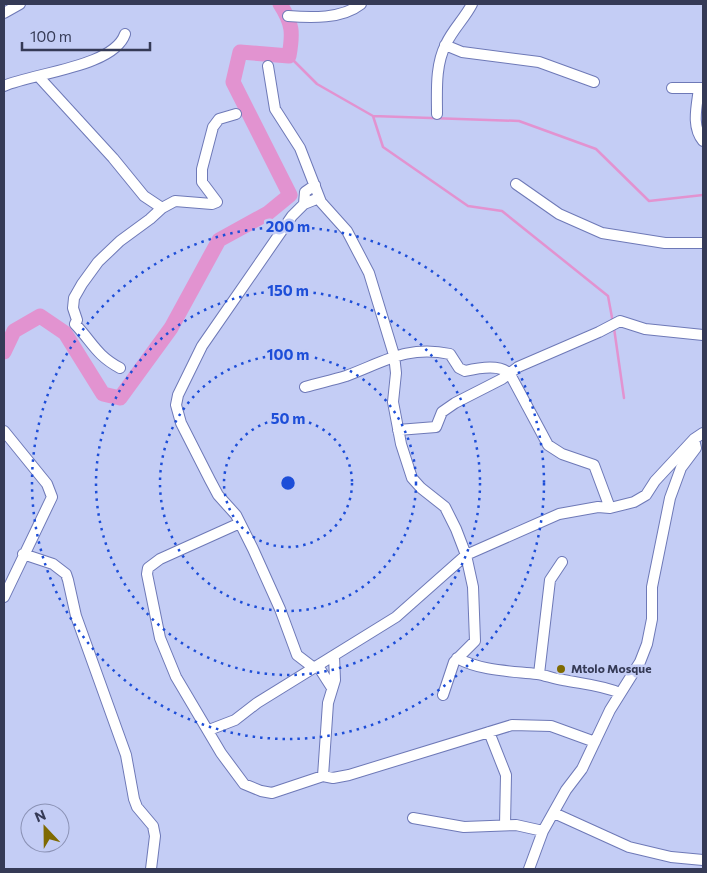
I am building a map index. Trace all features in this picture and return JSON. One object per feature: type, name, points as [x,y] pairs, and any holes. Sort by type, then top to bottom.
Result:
[{"type":"street","points":[[4,13],[20,4]]},
{"type":"street","points":[[288,16],[312,19],[354,9],[361,4]]},
{"type":"street","points":[[437,114],[438,76],[445,45],[472,4]]},
{"type":"street","points":[[4,86],[92,60],[116,48],[122,42],[125,34]]},
{"type":"street","points":[[445,45],[462,52],[540,62],[594,82]]},
{"type":"street","points":[[268,66],[275,109],[300,148],[324,207],[347,231],[369,272],[394,355],[396,373],[393,402],[398,430],[412,478],[421,488],[445,507],[466,555],[473,587],[475,641],[457,658],[449,673],[443,695]]},
{"type":"street","points":[[38,76],[113,158],[144,196],[162,208]]},
{"type":"street","points":[[672,88],[701,88],[696,123],[698,134],[703,142]]},
{"type":"street","points":[[120,368],[98,355],[88,342],[83,331],[75,324],[77,320],[73,308],[74,298],[89,273],[107,252],[162,208],[175,201],[212,204],[217,202],[202,182],[202,169],[213,128],[219,119],[236,114]]},
{"type":"street","points":[[516,184],[559,214],[602,233],[665,243],[703,243]]},
{"type":"street","points":[[304,204],[305,192],[315,186]]},
{"type":"street","points":[[319,198],[304,204],[284,227],[223,314],[202,346],[178,395],[177,413],[214,487],[240,523],[280,609],[297,655],[316,667],[332,688]]},
{"type":"street","points":[[398,430],[436,427],[445,409],[502,379],[509,372],[620,321],[645,329],[703,334]]},
{"type":"street","points":[[305,387],[345,376],[394,355],[408,353],[445,353],[454,357],[459,368],[464,371],[492,368],[509,372],[546,442],[562,454],[594,465],[610,508]]},
{"type":"street","points":[[4,431],[46,484],[52,497],[4,597]]},
{"type":"street","points":[[209,730],[235,720],[257,703],[396,617],[466,555],[559,514],[598,507],[610,508],[634,502],[646,495],[655,481],[700,436]]},
{"type":"street","points":[[529,869],[543,830],[566,790],[582,769],[620,693],[640,662],[647,644],[652,618],[653,576],[670,498],[682,468],[696,448],[700,436]]},
{"type":"street","points":[[240,523],[160,559],[148,568],[147,574],[153,608],[166,653],[195,712],[209,730],[220,753],[244,784],[272,793],[322,776],[333,778],[349,775],[512,725],[539,724],[557,727],[595,742]]},
{"type":"street","points":[[23,554],[53,564],[66,574],[76,616],[121,739],[130,769],[134,799],[137,807],[153,826],[155,836],[151,869]]},
{"type":"street","points":[[539,674],[550,580],[562,562]]},
{"type":"street","points":[[322,776],[324,737],[335,680],[334,656]]},
{"type":"street","points":[[457,658],[469,663],[507,672],[539,674],[571,682],[603,686],[620,693]]},
{"type":"street","points":[[489,732],[506,775],[505,825]]},
{"type":"street","points":[[554,813],[629,847],[672,857],[703,860]]},
{"type":"street","points":[[413,818],[464,827],[505,825],[543,830]]},
{"type":"waterway","points":[[4,352],[14,331],[40,316],[65,333],[103,394],[120,398],[171,328],[219,240],[268,213],[290,195],[233,82],[240,52],[289,56],[291,41],[290,23],[280,4]]},
{"type":"waterway","points":[[289,56],[317,84],[373,116],[519,121],[596,149],[649,201],[703,195]]},
{"type":"waterway","points":[[373,116],[383,147],[468,206],[502,211],[608,296],[613,323]]},
{"type":"waterway","points":[[614,328],[624,398]]},
{"type":"place","name":"Mtolo Mosque","points":[[561,669]]}]
